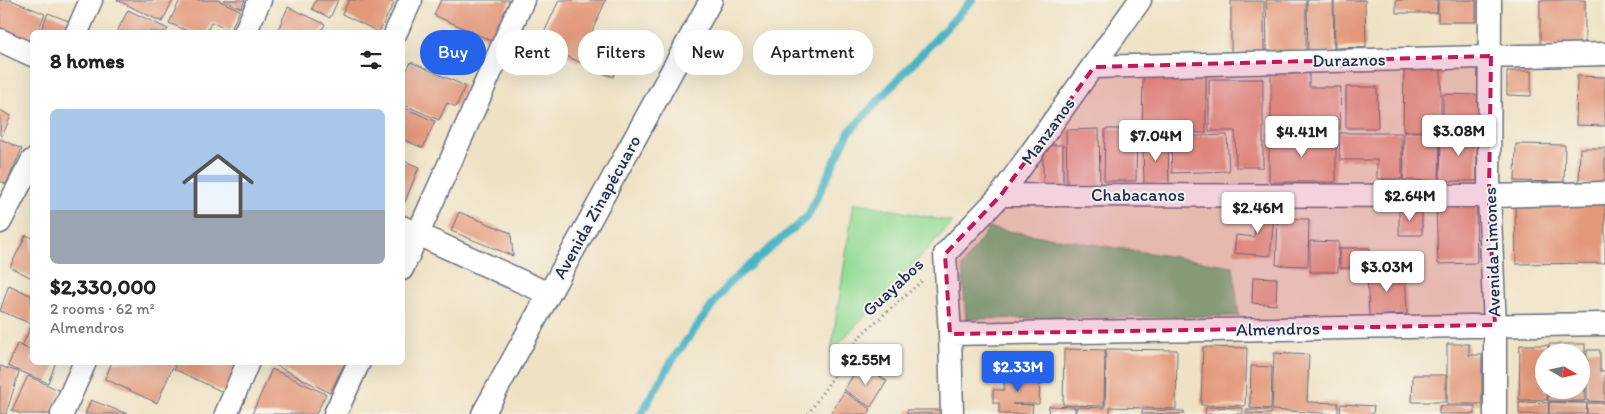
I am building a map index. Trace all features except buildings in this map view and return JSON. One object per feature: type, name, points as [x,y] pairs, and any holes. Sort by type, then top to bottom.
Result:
[{"type":"street","points":[[77,30],[91,0]]},
{"type":"street","points":[[246,30],[260,0]]},
{"type":"street","points":[[397,30],[411,0]]},
{"type":"street","points":[[405,254],[410,230],[523,0]]},
{"type":"street","name":"Manzanos","points":[[945,254],[1001,195],[1140,0]]},
{"type":"street","name":"Avenida Limones","points":[[1490,0],[1489,196],[1495,325],[1495,414]]},
{"type":"street","name":"Avenida Zinapécuaro","points":[[483,414],[708,1]]},
{"type":"street","points":[[0,40],[30,54]]},
{"type":"street","name":"Duraznos","points":[[1094,67],[1605,54]]},
{"type":"street","points":[[0,222],[30,165]]},
{"type":"street","name":"Chabacanos","points":[[1001,195],[1489,196],[1605,193]]},
{"type":"street","points":[[410,230],[549,294]]},
{"type":"street","points":[[945,254],[952,414]]},
{"type":"street","name":"Almendros","points":[[950,334],[1605,324]]},
{"type":"street","points":[[62,414],[84,365]]},
{"type":"street","points":[[226,414],[247,365]]},
{"type":"street","points":[[335,414],[358,365]]},
{"type":"path","name":"Guayabos","points":[[808,414],[862,334],[925,278],[945,254]]},
{"type":"highlighted area","points":[[1491,56],[1489,196],[1495,325],[950,334],[945,254],[1001,195],[1094,67]]},
{"type":"green space","points":[[854,202],[953,222],[831,352]]},
{"type":"green space","points":[[989,228],[1233,266],[1239,316],[966,319],[962,266]]},
{"type":"waterway","points":[[641,414],[673,359],[728,284],[808,216],[849,132],[972,0]]}]
